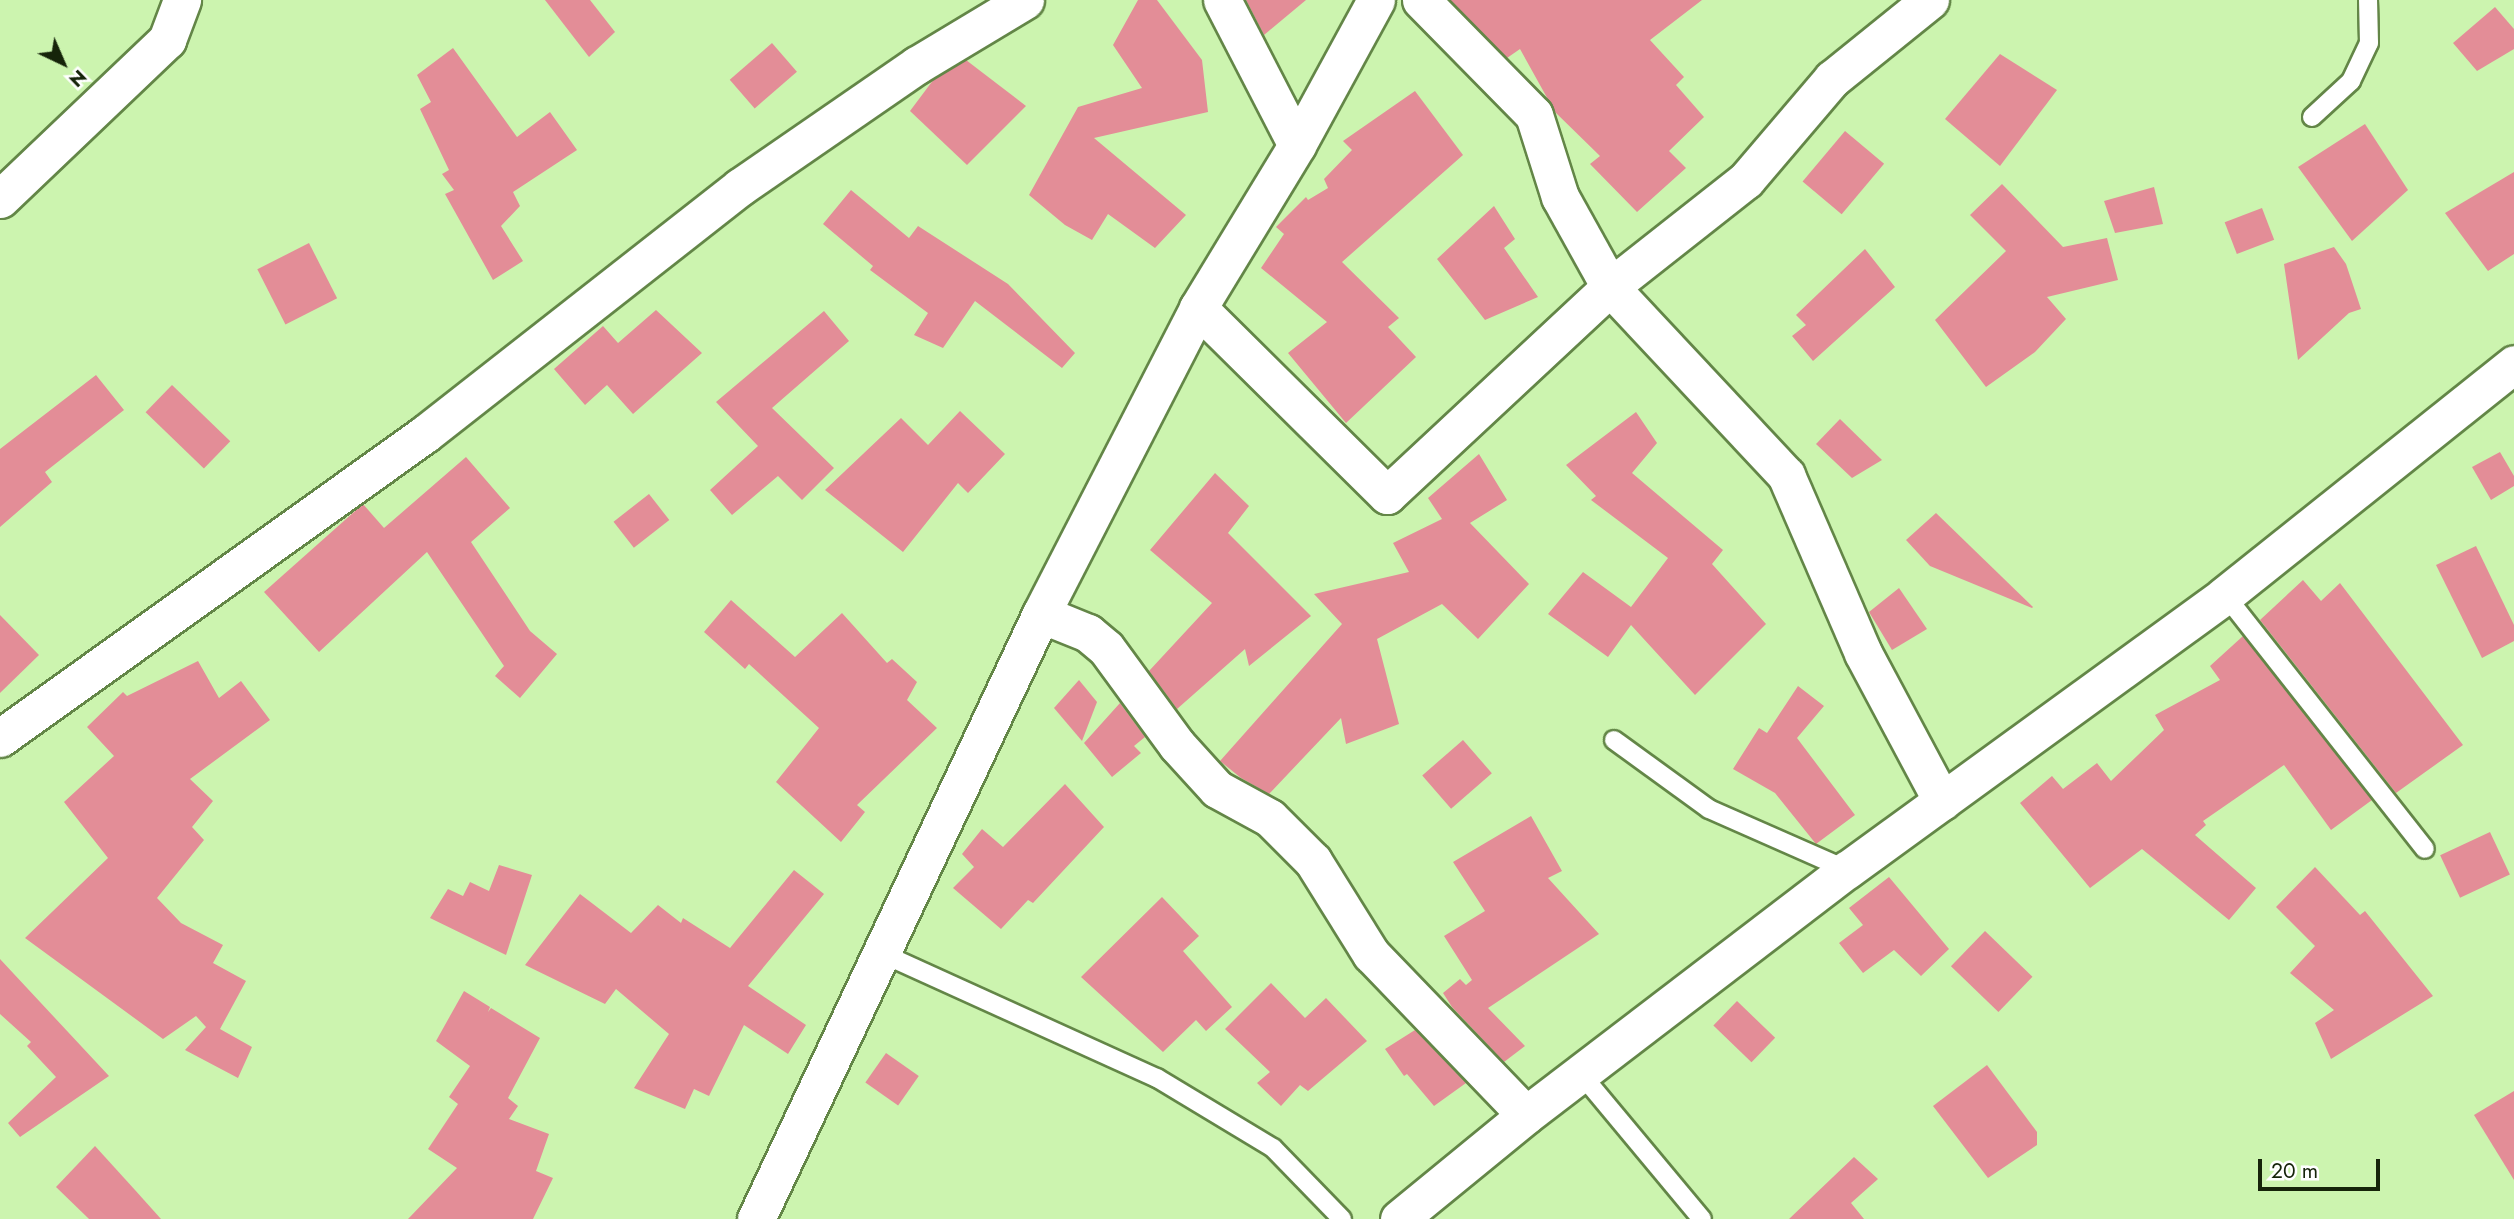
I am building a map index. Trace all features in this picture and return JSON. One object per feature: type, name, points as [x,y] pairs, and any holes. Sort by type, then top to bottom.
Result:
[{"type":"street","points":[[0,199],[167,40],[182,0]]},
{"type":"street","points":[[0,738],[425,434],[740,187],[917,65],[1025,0]]},
{"type":"street","points":[[1222,0],[1297,145]]},
{"type":"street","points":[[756,1219],[1041,614],[1198,308],[1297,145],[1376,0]]},
{"type":"street","points":[[1421,0],[1534,116],[1560,197],[1610,287],[1786,475],[1863,653],[1941,801]]},
{"type":"street","points":[[1198,308],[1387,495],[1610,287],[1746,180],[1823,88],[1930,0]]},
{"type":"street","points":[[1399,1219],[1526,1115],[1847,870],[2225,594],[2514,364]]},
{"type":"street","points":[[1041,614],[1088,633],[1107,648],[1177,745],[1217,789],[1270,818],[1313,861],[1371,954],[1526,1115]]},
{"type":"lane","points":[[2312,117],[2351,81],[2369,43],[2368,0]]},
{"type":"lane","points":[[2225,594],[2425,849]]},
{"type":"lane","points":[[1614,740],[1709,809],[1847,870]]},
{"type":"lane","points":[[881,953],[1157,1078],[1273,1148],[1342,1219]]},
{"type":"lane","points":[[1581,1074],[1702,1219]]},
{"type":"building","points":[[545,0],[590,0],[615,32],[589,57]]},
{"type":"building","points":[[1138,0],[1157,0],[1202,60],[1208,112],[1094,138],[1186,215],[1155,248],[1108,214],[1092,240],[1065,225],[1029,195],[1078,107],[1142,88],[1113,45]]},
{"type":"building","points":[[1246,0],[1306,0],[1264,35]]},
{"type":"building","points":[[1450,0],[1702,0],[1650,40],[1684,77],[1676,85],[1704,117],[1669,151],[1686,168],[1637,212],[1590,164],[1600,156],[1555,112],[1520,49],[1507,58]]},
{"type":"building","points":[[2495,7],[2514,29],[2514,49],[2477,71],[2453,43]]},
{"type":"building","points":[[772,43],[797,72],[755,108],[730,80]]},
{"type":"building","points":[[453,48],[517,137],[550,112],[577,150],[513,192],[520,206],[501,226],[523,261],[493,280],[445,194],[454,190],[442,174],[449,170],[420,109],[431,102],[417,75]]},
{"type":"building","points":[[2000,54],[2057,90],[2000,166],[1945,119]]},
{"type":"building","points":[[966,60],[1026,106],[967,165],[910,111],[934,79]]},
{"type":"building","points":[[1415,91],[1463,155],[1342,262],[1399,318],[1388,327],[1416,357],[1346,423],[1288,353],[1327,322],[1261,268],[1284,234],[1276,227],[1306,197],[1308,200],[1328,188],[1324,179],[1352,150],[1343,141]]},
{"type":"building","points":[[2365,124],[2408,190],[2352,241],[2298,167]]},
{"type":"building","points":[[1845,131],[1884,164],[1842,214],[1803,182]]},
{"type":"building","points":[[2514,172],[2514,254],[2488,271],[2445,213]]},
{"type":"building","points":[[2002,184],[2063,247],[2107,238],[2118,280],[2047,297],[2066,319],[2035,352],[1986,387],[1935,320],[2006,251],[1970,215]]},
{"type":"building","points":[[2154,187],[2163,224],[2115,233],[2104,201]]},
{"type":"building","points":[[851,190],[909,238],[918,226],[1008,284],[1075,353],[1062,368],[975,301],[943,348],[914,335],[928,313],[870,270],[873,266],[823,224]]},
{"type":"building","points":[[1494,206],[1515,239],[1504,248],[1538,297],[1485,320],[1437,259]]},
{"type":"building","points":[[2262,208],[2274,240],[2237,254],[2225,222]]},
{"type":"building","points":[[309,243],[337,298],[285,325],[257,269]]},
{"type":"building","points":[[2334,247],[2346,264],[2361,309],[2349,313],[2298,360],[2284,264]]},
{"type":"building","points":[[1865,249],[1895,287],[1813,361],[1792,336],[1806,325],[1796,315]]},
{"type":"building","points":[[656,310],[702,353],[633,414],[607,385],[585,405],[554,369],[603,326],[618,343]]},
{"type":"building","points":[[824,311],[849,341],[772,408],[834,468],[802,500],[778,476],[732,515],[710,490],[758,446],[716,402]]},
{"type":"building","points":[[96,375],[124,410],[45,472],[52,482],[0,527],[0,449]]},
{"type":"building","points":[[172,385],[230,441],[204,469],[146,412]]},
{"type":"building","points":[[960,411],[1005,454],[968,493],[958,483],[903,552],[825,490],[901,418],[928,445]]},
{"type":"building","points":[[1636,412],[1657,443],[1632,473],[1723,550],[1712,564],[1766,624],[1695,695],[1631,625],[1608,657],[1548,614],[1583,572],[1631,607],[1668,558],[1591,500],[1596,496],[1566,465]]},
{"type":"building","points":[[1840,419],[1882,460],[1852,478],[1816,444]]},
{"type":"building","points":[[2500,452],[2514,476],[2514,486],[2491,500],[2472,467]]},
{"type":"building","points":[[1479,454],[1507,500],[1470,523],[1529,584],[1478,639],[1442,604],[1377,639],[1399,724],[1346,744],[1341,718],[1269,794],[1241,778],[1220,761],[1342,624],[1314,594],[1409,572],[1393,543],[1442,519],[1428,498]]},
{"type":"building","points":[[466,457],[510,508],[471,542],[530,631],[557,654],[520,698],[495,676],[504,666],[427,552],[319,652],[264,592],[363,504],[384,528]]},
{"type":"building","points":[[1215,473],[1249,506],[1228,533],[1311,616],[1249,666],[1245,649],[1177,709],[1149,671],[1212,603],[1150,550]]},
{"type":"building","points":[[649,494],[669,520],[634,548],[614,522]]},
{"type":"building","points":[[1936,513],[2033,607],[1930,566],[1906,540]]},
{"type":"building","points":[[2476,546],[2514,625],[2514,641],[2482,658],[2436,565]]},
{"type":"building","points":[[2303,580],[2321,601],[2340,583],[2463,745],[2396,793],[2260,620]]},
{"type":"building","points":[[1899,588],[1927,629],[1892,650],[1869,612]]},
{"type":"building","points":[[731,600],[795,657],[842,613],[887,663],[892,659],[917,682],[907,700],[937,728],[857,805],[865,812],[841,842],[776,782],[819,728],[749,664],[745,669],[704,632]]},
{"type":"building","points":[[0,615],[39,655],[0,693]]},
{"type":"building","points":[[2243,636],[2372,800],[2331,830],[2284,765],[2203,821],[2206,825],[2195,835],[2256,888],[2229,920],[2142,849],[2090,888],[2020,803],[2052,776],[2063,789],[2097,763],[2111,781],[2164,730],[2155,715],[2220,680],[2210,666]]},
{"type":"building","points":[[198,661],[219,698],[241,681],[270,720],[190,779],[213,801],[192,827],[204,840],[157,898],[181,923],[223,945],[213,963],[246,981],[220,1029],[252,1047],[238,1078],[185,1050],[206,1027],[196,1016],[163,1039],[25,938],[108,858],[64,802],[114,756],[87,727],[123,692],[127,696]]},
{"type":"building","points":[[1079,680],[1097,702],[1082,741],[1054,708]]},
{"type":"building","points":[[1798,686],[1824,706],[1797,738],[1855,815],[1816,844],[1775,793],[1733,769],[1759,728],[1767,733]]},
{"type":"building","points":[[1120,703],[1145,737],[1134,746],[1141,753],[1112,777],[1084,743]]},
{"type":"building","points":[[1463,740],[1492,773],[1451,809],[1422,775]]},
{"type":"building","points":[[1065,784],[1104,827],[1033,903],[1028,900],[1001,929],[953,888],[974,867],[962,854],[982,829],[1003,847]]},
{"type":"building","points":[[1531,816],[1562,871],[1548,878],[1599,934],[1488,1008],[1525,1046],[1504,1062],[1452,1007],[1443,993],[1460,979],[1466,985],[1472,980],[1444,936],[1485,911],[1453,862]]},
{"type":"building","points":[[2490,832],[2510,875],[2460,898],[2440,855]]},
{"type":"building","points":[[499,865],[532,875],[506,955],[430,918],[448,889],[463,896],[470,882],[489,891]]},
{"type":"building","points":[[2315,867],[2360,915],[2365,911],[2433,996],[2331,1059],[2315,1023],[2334,1010],[2290,973],[2315,946],[2276,907]]},
{"type":"building","points":[[794,870],[824,894],[748,986],[806,1025],[788,1054],[744,1025],[709,1096],[694,1089],[685,1109],[634,1088],[669,1034],[616,989],[605,1004],[525,965],[580,894],[631,933],[658,905],[681,923],[683,918],[730,948]]},
{"type":"building","points":[[1889,877],[1949,949],[1921,976],[1894,950],[1863,973],[1839,943],[1863,925],[1849,908]]},
{"type":"building","points":[[1162,897],[1199,936],[1183,951],[1232,1007],[1206,1031],[1196,1020],[1163,1052],[1081,977]]},
{"type":"building","points":[[1985,931],[2032,977],[1998,1012],[1951,966]]},
{"type":"building","points":[[0,959],[109,1076],[20,1137],[8,1123],[56,1077],[27,1046],[31,1042],[0,1014]]},
{"type":"building","points":[[1271,983],[1305,1018],[1326,998],[1367,1041],[1308,1091],[1300,1085],[1281,1106],[1257,1083],[1270,1072],[1225,1029]]},
{"type":"building","points":[[464,991],[490,1007],[488,1012],[491,1008],[540,1038],[508,1098],[518,1106],[509,1119],[549,1134],[536,1171],[553,1178],[533,1219],[408,1219],[457,1168],[428,1149],[458,1104],[449,1097],[470,1066],[436,1041]]},
{"type":"building","points":[[1737,1001],[1775,1038],[1752,1062],[1713,1025]]},
{"type":"building","points":[[1415,1030],[1466,1083],[1434,1106],[1407,1074],[1404,1076],[1385,1049]]},
{"type":"building","points":[[886,1053],[919,1076],[898,1105],[865,1082]]},
{"type":"building","points":[[1987,1065],[2037,1132],[2037,1145],[1988,1178],[1933,1106]]},
{"type":"building","points":[[2514,1091],[2514,1180],[2474,1115]]},
{"type":"building","points":[[95,1146],[161,1219],[89,1219],[56,1187]]},
{"type":"building","points":[[1854,1157],[1878,1179],[1851,1203],[1864,1219],[1789,1219]]}]
